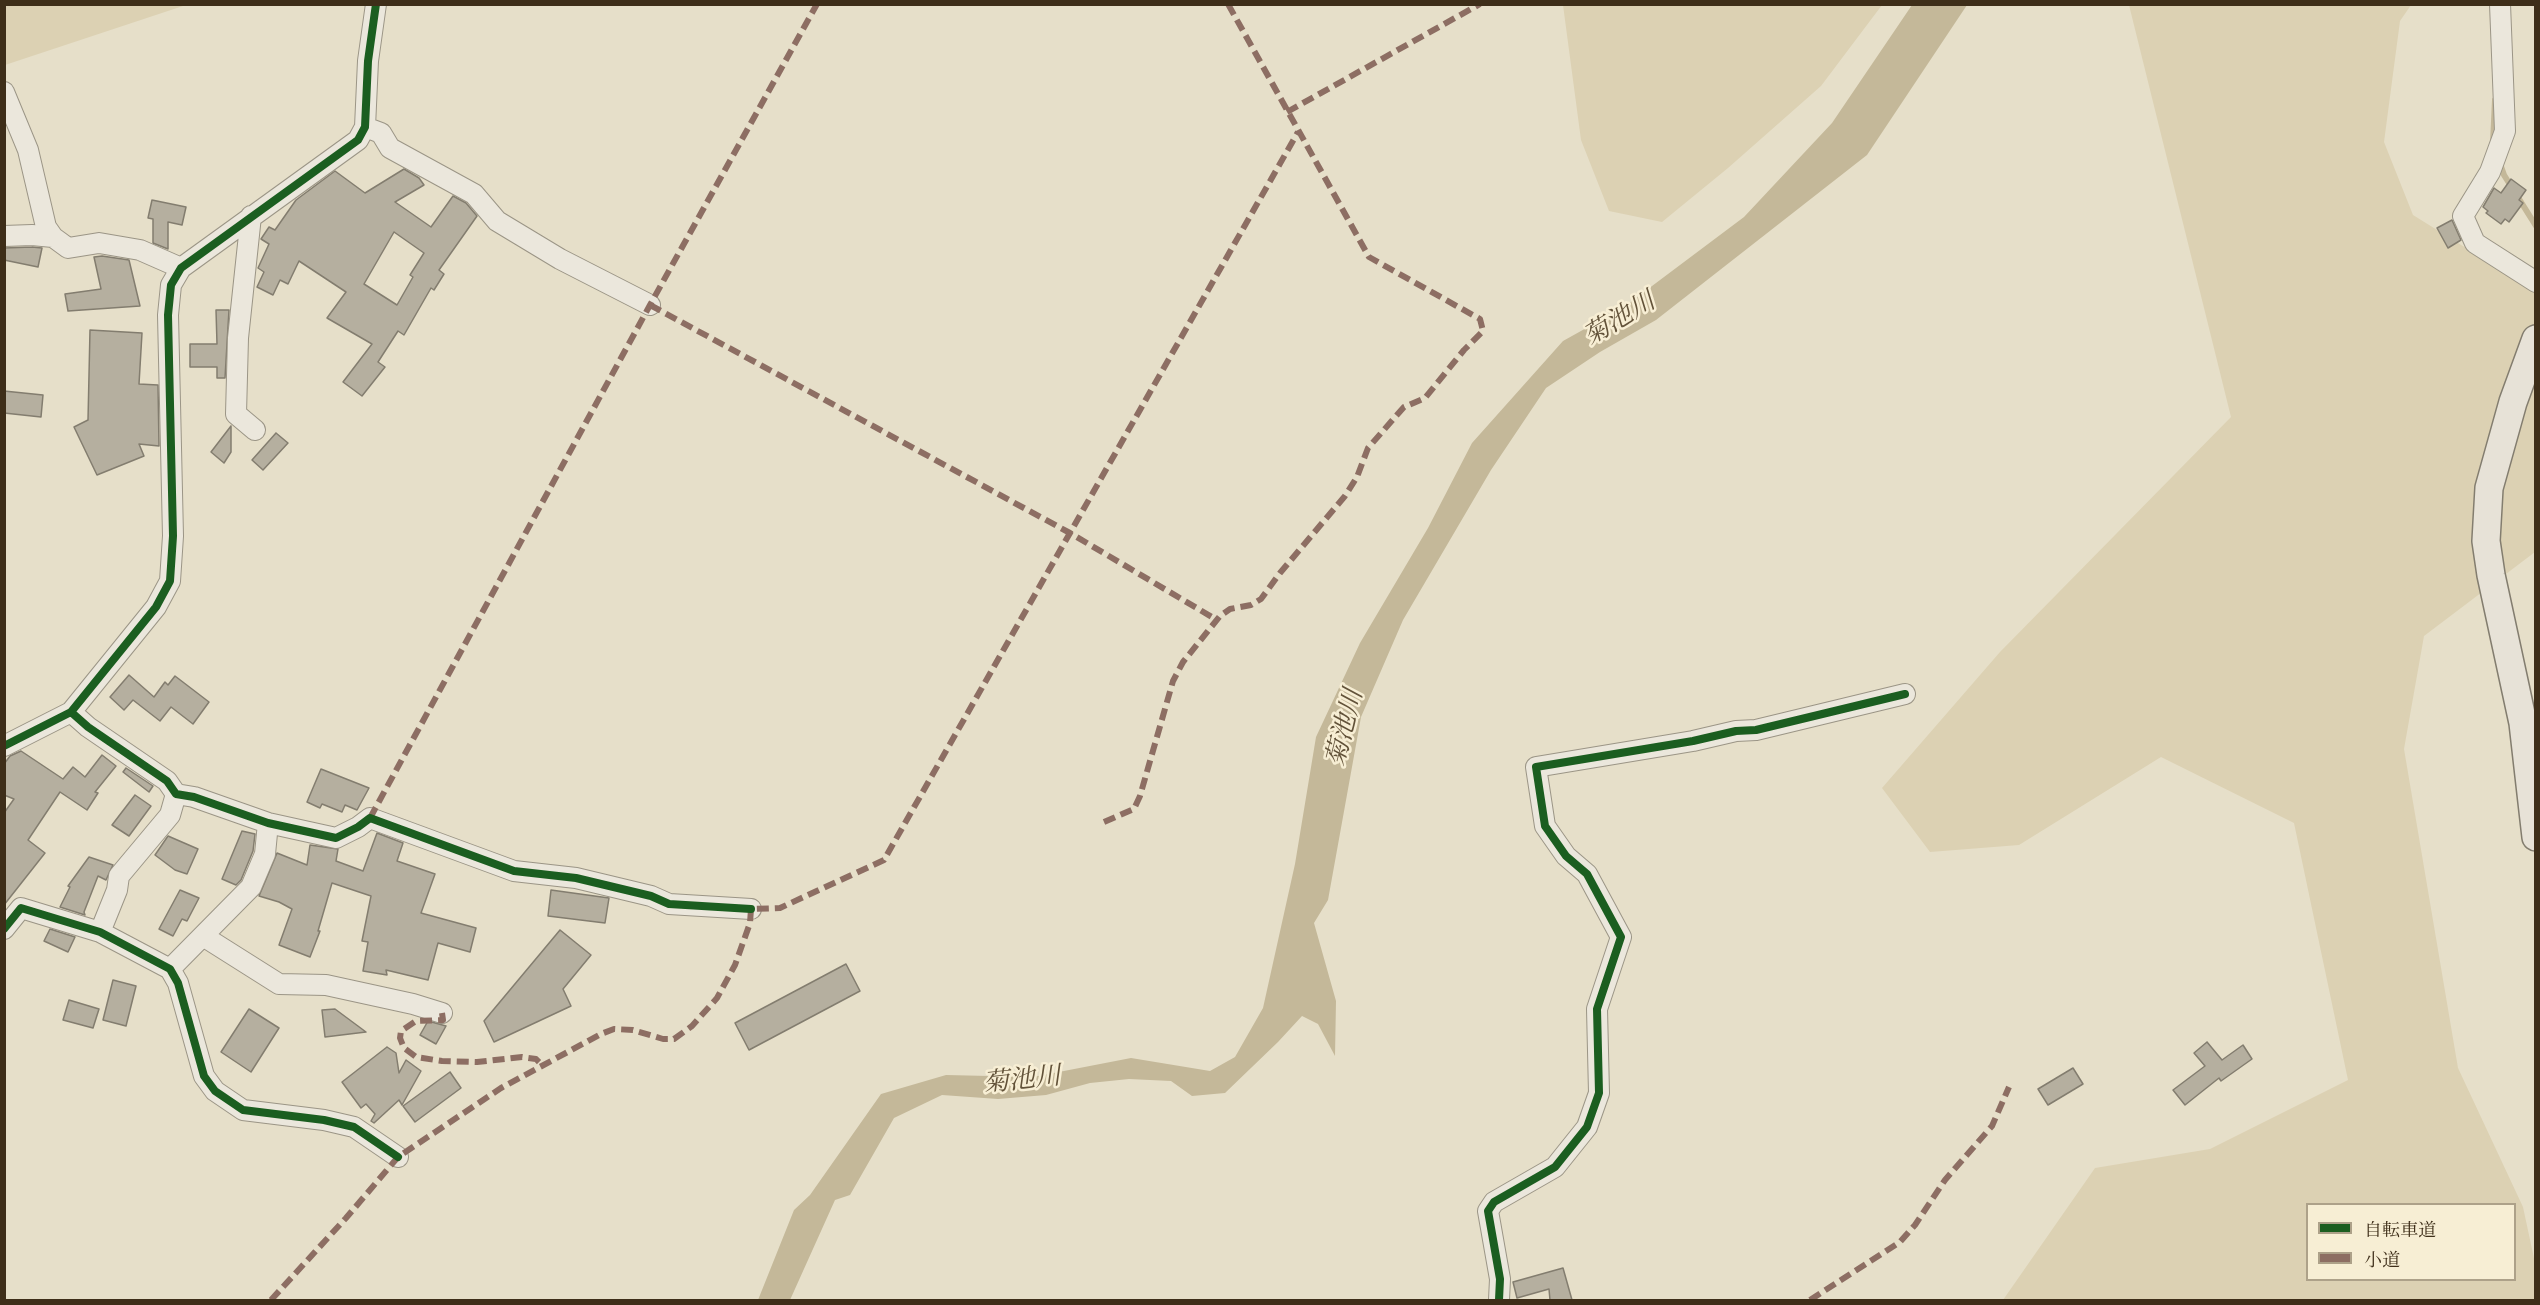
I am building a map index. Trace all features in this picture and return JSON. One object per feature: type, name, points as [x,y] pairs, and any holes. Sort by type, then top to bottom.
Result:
[{"type":"highway","points":[[2535,339],[2513,402],[2489,488],[2486,541],[2491,575],[2529,718],[2535,837]]},
{"type":"street","points":[[4,746],[71,712],[156,607],[170,581],[172,524],[168,315],[171,285],[181,268],[358,140],[365,127],[368,61],[376,4]]},
{"type":"street","points":[[2500,4],[2505,131],[2490,172],[2463,216],[2475,243],[2535,282]]},
{"type":"street","points":[[4,92],[28,150],[46,227],[53,237],[68,248],[99,243],[140,250],[181,268]]},
{"type":"street","points":[[365,127],[381,133],[390,148],[474,194],[496,221],[560,259],[650,305]]},
{"type":"street","points":[[251,216],[238,338],[236,414],[255,430]]},
{"type":"street","points":[[4,237],[53,237]]},
{"type":"street","points":[[1499,1300],[1500,1279],[1488,1211],[1494,1202],[1555,1167],[1587,1127],[1599,1093],[1597,1009],[1621,937],[1587,874],[1566,856],[1545,826],[1536,767],[1693,741],[1736,731],[1756,730],[1905,694]]},
{"type":"street","points":[[71,712],[88,727],[167,781],[176,794],[194,797],[268,823],[336,838],[370,818],[514,871],[576,878],[651,896],[669,904],[751,909]]},
{"type":"street","points":[[100,932],[117,890],[119,876],[170,815],[176,794]]},
{"type":"street","points":[[170,969],[251,887],[265,854],[268,823]]},
{"type":"street","points":[[4,929],[21,908],[100,932],[170,969],[178,983],[204,1076],[214,1091],[243,1110],[324,1120],[354,1127],[398,1157]]},
{"type":"street","points":[[203,936],[279,984],[326,985],[413,1004],[442,1013]]},
{"type":"shaded area","points":[[5,4],[186,5],[5,65]]},
{"type":"shaded area","points":[[1563,5],[1882,5],[1821,86],[1728,168],[1662,222],[1609,211],[1581,140]]},
{"type":"shaded area","points":[[2129,5],[2411,5],[2400,21],[2384,142],[2413,215],[2535,291],[2535,552],[2424,636],[2404,749],[2458,1068],[2523,1207],[2535,1263],[2535,1300],[2003,1300],[2095,1168],[2210,1149],[2348,1080],[2294,823],[2161,757],[2019,845],[1930,852],[1882,788],[2000,652],[2231,417]]},
{"type":"water","name":"菊池川","points":[[1912,5],[1967,5],[1867,155],[1656,320],[1600,352],[1546,388],[1491,470],[1403,620],[1361,717],[1328,900],[1314,923],[1336,1001],[1335,1056],[1318,1024],[1302,1016],[1225,1093],[1192,1096],[1171,1081],[1129,1079],[1090,1083],[1046,1095],[998,1099],[942,1095],[894,1118],[850,1195],[835,1200],[790,1300],[758,1300],[794,1210],[810,1195],[881,1094],[946,1075],[1033,1077],[1131,1058],[1210,1071],[1235,1057],[1263,1008],[1295,864],[1316,737],[1360,643],[1428,528],[1472,443],[1563,341],[1624,307],[1744,217],[1832,123]]},
{"type":"building","points":[[404,169],[419,178],[424,185],[395,202],[431,227],[453,196],[466,203],[477,216],[439,270],[444,274],[434,290],[431,288],[404,335],[398,331],[378,362],[385,367],[362,396],[343,382],[372,344],[327,318],[346,292],[299,261],[288,284],[280,280],[273,295],[257,287],[264,272],[258,268],[269,244],[261,239],[269,227],[275,230],[296,200],[335,171],[365,193]],"holes":[[[394,232],[424,253],[410,275],[413,277],[397,305],[364,284]]]},
{"type":"building","points":[[2511,179],[2526,190],[2519,200],[2523,203],[2509,222],[2505,219],[2501,224],[2486,213],[2488,211],[2483,207],[2494,188],[2501,193]]},
{"type":"building","points":[[152,200],[186,207],[182,225],[168,222],[168,249],[153,243],[153,219],[148,218]]},
{"type":"building","points":[[2452,220],[2461,240],[2448,248],[2437,228]]},
{"type":"building","points":[[4,248],[42,248],[38,267],[4,260]]},
{"type":"building","points":[[94,257],[129,260],[140,306],[68,311],[65,294],[101,289]]},
{"type":"building","points":[[216,310],[229,310],[225,378],[217,378],[217,367],[190,367],[190,344],[217,344]]},
{"type":"building","points":[[90,330],[142,333],[139,384],[158,385],[159,446],[139,444],[144,456],[97,475],[74,427],[88,420]]},
{"type":"building","points":[[4,391],[43,395],[41,417],[4,413]]},
{"type":"building","points":[[231,426],[231,452],[224,463],[211,452]]},
{"type":"building","points":[[276,433],[288,443],[263,470],[252,460]]},
{"type":"building","points":[[129,675],[154,697],[165,682],[168,685],[175,676],[209,702],[193,724],[171,707],[160,721],[133,700],[124,710],[110,697]]},
{"type":"building","points":[[21,751],[63,779],[73,767],[85,777],[102,755],[116,766],[95,792],[98,793],[87,810],[60,792],[28,840],[45,853],[4,905],[4,813],[14,799],[4,795],[4,764],[10,756]]},
{"type":"building","points":[[126,768],[153,786],[149,792],[123,772]]},
{"type":"building","points":[[321,769],[369,788],[357,810],[345,805],[342,812],[322,804],[320,808],[307,802]]},
{"type":"building","points":[[135,795],[151,806],[129,836],[112,825]]},
{"type":"building","points":[[242,831],[255,834],[253,851],[241,880],[236,885],[222,879]]},
{"type":"building","points":[[377,833],[403,843],[397,861],[435,874],[421,913],[476,928],[470,952],[438,943],[428,980],[386,970],[387,975],[363,971],[368,942],[362,941],[371,896],[332,883],[318,931],[320,931],[310,957],[279,945],[292,909],[259,896],[277,853],[307,865],[310,845],[338,849],[336,861],[363,871]]},
{"type":"building","points":[[168,836],[198,849],[187,874],[175,870],[155,855]]},
{"type":"building","points":[[89,857],[113,865],[106,880],[98,876],[84,912],[85,915],[60,907],[70,887],[68,886]]},
{"type":"building","points":[[180,890],[199,898],[187,921],[182,919],[173,936],[159,929]]},
{"type":"building","points":[[551,890],[609,898],[605,923],[548,916]]},
{"type":"building","points":[[50,929],[75,937],[68,952],[44,941]]},
{"type":"building","points":[[560,930],[591,955],[563,989],[571,1006],[494,1042],[484,1021]]},
{"type":"building","points":[[846,964],[860,991],[749,1050],[735,1023]]},
{"type":"building","points":[[113,980],[136,986],[126,1026],[103,1020]]},
{"type":"building","points":[[69,1000],[99,1009],[93,1028],[63,1020]]},
{"type":"building","points":[[249,1009],[279,1028],[251,1072],[221,1052]]},
{"type":"building","points":[[335,1009],[366,1032],[325,1037],[322,1010]]},
{"type":"building","points":[[428,1021],[446,1026],[436,1044],[420,1035]]},
{"type":"building","points":[[2207,1042],[2222,1060],[2243,1045],[2252,1059],[2221,1081],[2219,1078],[2185,1105],[2173,1090],[2205,1066],[2194,1053]]},
{"type":"building","points":[[387,1047],[396,1053],[399,1073],[406,1060],[421,1071],[402,1105],[399,1100],[374,1123],[371,1121],[375,1114],[366,1104],[361,1108],[342,1082]]},
{"type":"building","points":[[2073,1068],[2083,1084],[2048,1105],[2038,1089]]},
{"type":"building","points":[[450,1072],[461,1088],[415,1122],[403,1106]]},
{"type":"building","points":[[1563,1268],[1572,1300],[1550,1300],[1549,1289],[1517,1298],[1513,1282]]},
{"type":"waterway","points":[[2493,143],[2495,100]]},
{"type":"waterway","points":[[2499,161],[2504,175],[2536,226]]},
{"type":"marked path","points":[[370,818],[817,4]]},
{"type":"marked path","points":[[1104,822],[1134,809],[1140,796],[1173,681],[1183,662],[1220,616],[1230,609],[1251,605],[1261,599],[1345,496],[1357,477],[1368,448],[1404,407],[1425,398],[1464,350],[1483,331],[1480,319],[1369,257],[1228,4]]},
{"type":"marked path","points":[[1287,112],[1480,4]]},
{"type":"marked path","points":[[271,1300],[398,1157],[501,1088],[601,1034],[614,1029],[633,1030],[663,1039],[674,1039],[692,1026],[717,998],[735,965],[750,923],[751,909],[780,908],[884,860],[1298,132]]},
{"type":"marked path","points":[[650,305],[1070,533],[1217,620]]},
{"type":"marked path","points":[[442,1013],[443,1020],[416,1021],[401,1031],[400,1038],[404,1048],[416,1057],[442,1061],[477,1062],[522,1057],[536,1059],[544,1067]]},
{"type":"marked path","points":[[1810,1300],[1900,1242],[1915,1225],[1945,1180],[1992,1126],[2009,1087]]},
{"type":"cycle path","points":[[4,746],[71,712],[156,607],[170,581],[173,536],[168,315],[171,285],[181,268],[358,140],[365,127],[368,61],[376,4]]},
{"type":"cycle path","points":[[1499,1300],[1500,1279],[1488,1211],[1494,1202],[1555,1167],[1587,1127],[1599,1093],[1597,1009],[1621,937],[1587,874],[1566,856],[1545,826],[1536,767],[1693,741],[1736,731],[1756,730],[1905,694]]},
{"type":"cycle path","points":[[71,712],[88,727],[167,781],[176,794],[194,797],[268,823],[336,838],[370,818],[514,871],[576,878],[651,896],[669,904],[751,909]]},
{"type":"cycle path","points":[[4,929],[21,908],[100,932],[170,969],[178,983],[204,1076],[215,1091],[243,1110],[324,1120],[354,1127],[398,1157]]}]
